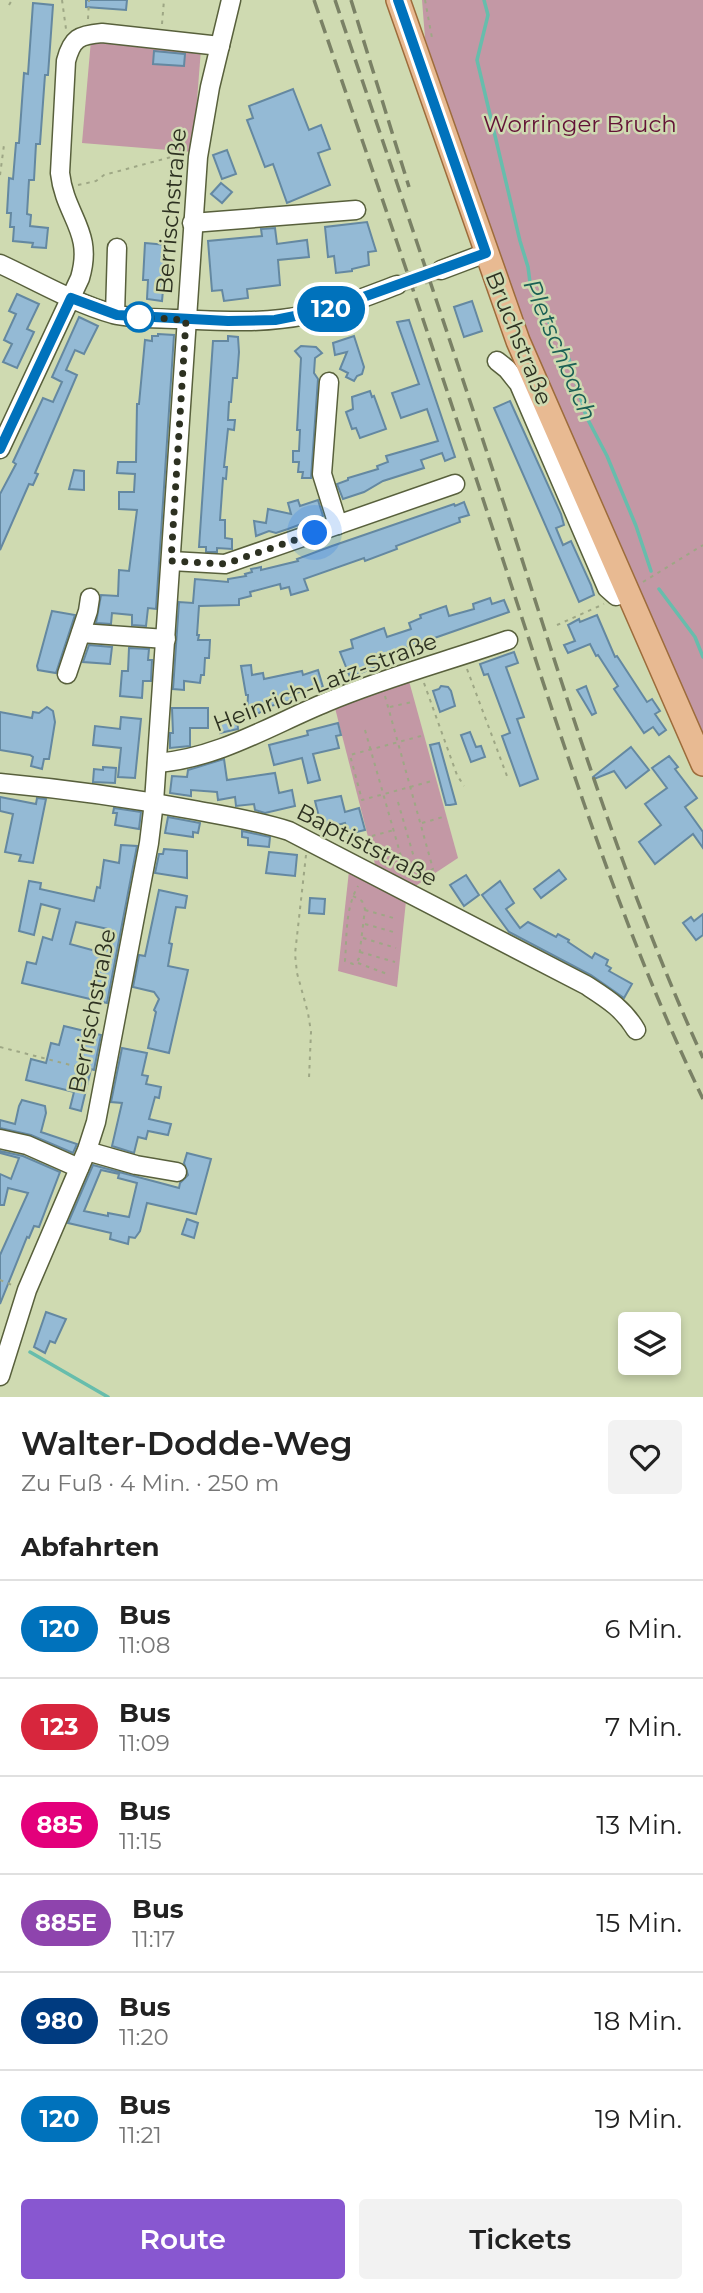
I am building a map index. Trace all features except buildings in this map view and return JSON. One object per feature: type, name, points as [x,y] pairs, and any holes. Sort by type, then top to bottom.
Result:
[{"type":"main road","name":"Bruchstraße","points":[[398,0],[518,341],[622,594],[703,764]]},
{"type":"street","name":"Berrischstraße","points":[[1,1366],[27,1290],[87,1151],[96,1122],[155,802],[198,157],[210,87],[231,0]]},
{"type":"street","points":[[0,449],[82,270],[85,248],[62,188],[60,155],[69,47],[87,34],[220,46]]},
{"type":"street","points":[[192,223],[356,210]]},
{"type":"street","points":[[115,314],[117,248]]},
{"type":"street","points":[[440,270],[486,253]]},
{"type":"street","points":[[0,264],[71,298],[115,314],[186,320],[240,321],[305,316],[397,285]]},
{"type":"street","name":"Bruchstraße","points":[[497,361],[519,384],[607,589],[622,594]]},
{"type":"street","points":[[329,382],[322,474],[338,525]]},
{"type":"street","points":[[171,561],[225,564],[455,484]]},
{"type":"street","points":[[67,674],[90,598]]},
{"type":"street","points":[[80,633],[166,639]]},
{"type":"street","name":"Heinrich-Latz-Straße","points":[[157,763],[174,762],[229,746],[325,703],[508,640]]},
{"type":"street","name":"Baptiststraße","points":[[0,783],[155,802],[271,825],[308,841],[586,985],[613,1002],[627,1015],[636,1030]]},
{"type":"street","points":[[0,1139],[27,1145],[79,1168]]},
{"type":"street","points":[[87,1151],[136,1165],[177,1172]]},
{"type":"path","points":[[9,5],[12,0]]},
{"type":"path","points":[[62,0],[69,47]]},
{"type":"path","points":[[87,34],[89,0]]},
{"type":"path","points":[[161,39],[164,0]]},
{"type":"path","points":[[0,175],[4,145]]},
{"type":"path","points":[[62,188],[96,181],[103,175],[175,156],[198,157]]},
{"type":"path","points":[[557,625],[622,594],[703,545]]},
{"type":"path","points":[[462,656],[507,776]]},
{"type":"path","points":[[419,669],[457,775],[464,786]]},
{"type":"path","points":[[365,730],[407,881],[433,869],[381,682]]},
{"type":"path","points":[[388,707],[412,702]]},
{"type":"path","points":[[421,736],[350,755],[362,800],[432,781]]},
{"type":"path","points":[[398,802],[419,876]]},
{"type":"path","points":[[421,824],[443,817]]},
{"type":"path","points":[[372,836],[394,830]]},
{"type":"path","points":[[308,841],[295,954],[311,1032],[309,1078]]},
{"type":"path","points":[[366,873],[349,905],[345,961],[347,964],[358,962],[387,974]]},
{"type":"path","points":[[353,896],[362,901],[365,909],[358,962]]},
{"type":"path","points":[[365,909],[397,919]]},
{"type":"path","points":[[363,923],[397,933]]},
{"type":"path","points":[[362,938],[396,948]]},
{"type":"path","points":[[360,951],[395,962]]},
{"type":"path","points":[[0,1047],[106,1074]]},
{"type":"green space","name":"Worringer Bruch","points":[[422,0],[703,0],[703,736],[505,283],[425,38]]},
{"type":"green space","points":[[91,40],[201,49],[193,152],[82,143]]},
{"type":"green space","points":[[409,681],[458,858],[414,887],[376,868],[335,708]]},
{"type":"green space","points":[[349,871],[406,901],[397,987],[338,971]]},
{"type":"waterway","name":"Pletschbach","points":[[484,0],[488,15],[477,60],[528,267],[531,290],[569,359],[586,416],[607,456],[651,571]]},
{"type":"waterway","name":"Pletschbach","points":[[659,589],[695,637],[703,657]]},
{"type":"waterway","name":"Pletschbach","points":[[30,1352],[108,1397]]},
{"type":"tunnel","points":[[397,285],[441,270]]},
{"type":"railway","points":[[314,0],[595,836],[646,969],[703,1099]]},
{"type":"railway","points":[[335,0],[604,807],[650,933],[703,1058]]},
{"type":"railway","points":[[351,0],[409,187]]},
{"type":"bus line","name":"120","points":[[0,449],[71,298],[117,315],[228,321],[275,320],[330,309],[486,253],[398,0]]},
{"type":"route","points":[[139,317],[186,320],[171,561],[225,564],[315,533]]}]
